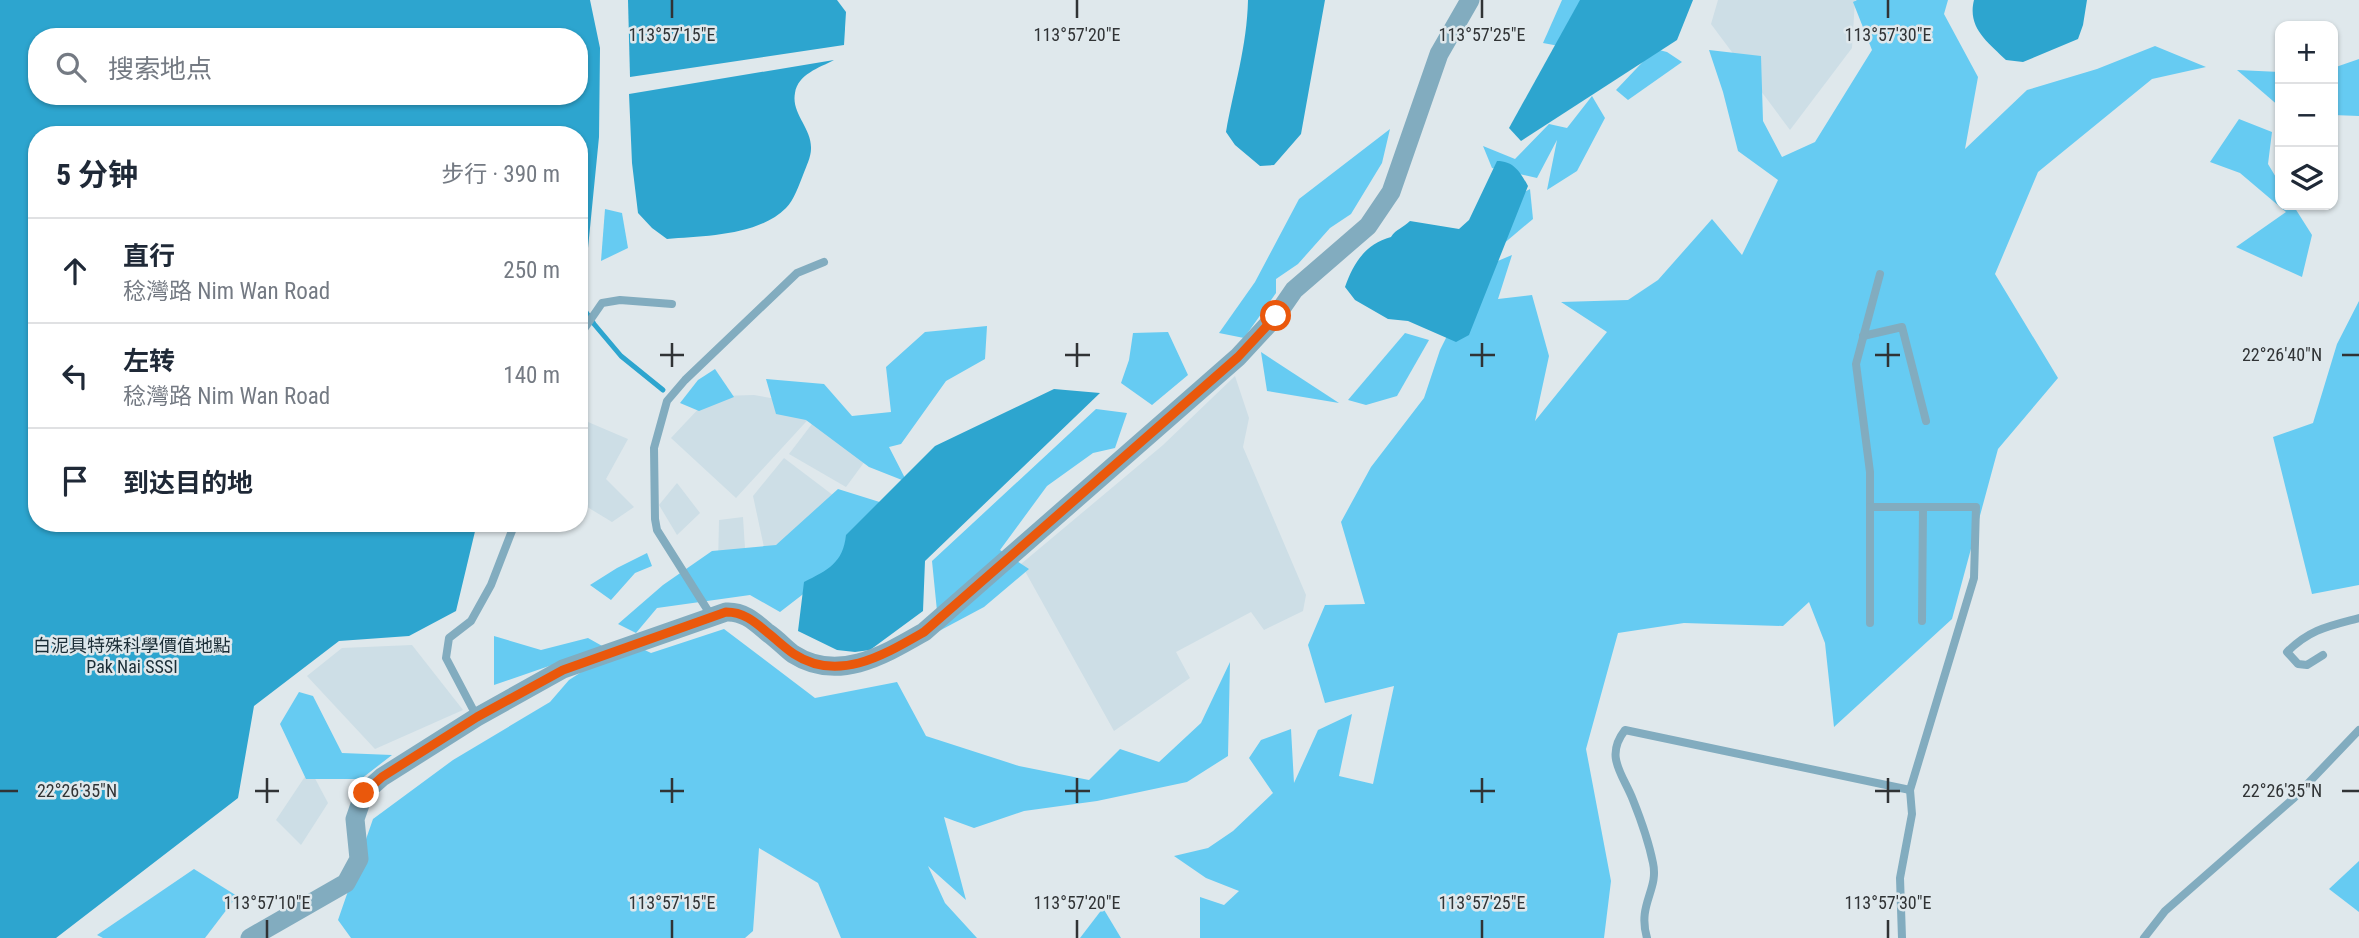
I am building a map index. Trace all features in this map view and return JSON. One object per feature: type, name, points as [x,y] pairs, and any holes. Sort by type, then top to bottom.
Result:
[{"type":"street","points":[[250,938],[346,883],[359,859],[355,819],[364,793],[382,777],[477,717],[563,670],[726,612],[738,612],[754,621],[794,654],[821,666],[856,665],[880,657],[924,632],[1238,357],[1276,316],[1294,290],[1368,226],[1391,192],[1439,54],[1469,0]]},
{"type":"lane","points":[[712,617],[657,530],[654,448],[667,401],[685,380],[797,273],[824,262]]},
{"type":"lane","points":[[1871,623],[1871,472],[1856,364],[1880,274]]},
{"type":"lane","points":[[588,323],[602,303],[620,300],[672,304]]},
{"type":"lane","points":[[1864,336],[1902,327],[1926,421]]},
{"type":"lane","points":[[1870,507],[1976,507],[1974,579],[1910,790],[1912,814],[1900,877],[1902,938]]},
{"type":"lane","points":[[1922,621],[1923,507]]},
{"type":"lane","points":[[477,717],[446,658],[449,638],[471,621],[491,585],[512,532]]},
{"type":"lane","points":[[2323,655],[2307,665],[2298,664],[2287,652],[2301,638],[2320,628],[2359,618]]},
{"type":"lane","points":[[1647,938],[1643,924],[1644,911],[1654,877],[1654,865],[1633,799],[1620,776],[1616,756],[1617,740],[1625,730],[1910,790]]},
{"type":"lane","points":[[2144,938],[2165,911],[2294,798],[2359,730]]},
{"type":"shaded area","name":"白泥具特殊科學價值地點 Pak Nai SSSI","points":[[0,0],[590,0],[600,48],[599,137],[588,248],[588,126],[28,126],[28,532],[475,532],[456,611],[409,636],[339,641],[254,706],[238,798],[56,938],[0,938]]},
{"type":"shaded area","points":[[628,0],[837,0],[846,12],[844,45],[630,77]]},
{"type":"shaded area","points":[[1248,0],[1325,0],[1301,134],[1274,165],[1260,166],[1235,145],[1226,132],[1243,50]]},
{"type":"shaded area","points":[[1562,0],[1585,0],[1559,46],[1543,43]]},
{"type":"shaded area","points":[[1580,0],[1693,0],[1677,40],[1521,141],[1509,128]]},
{"type":"shaded area","points":[[1718,0],[1855,0],[1852,48],[1790,130],[1711,24]]},
{"type":"shaded area","points":[[1948,0],[1944,14],[1978,77],[1965,149],[2027,90],[2097,69],[2155,46],[2206,67],[2152,79],[2038,172],[1995,274],[2058,378],[1998,449],[1952,619],[1834,727],[1825,643],[1809,602],[1783,626],[1684,623],[1618,633],[1586,749],[1611,881],[1604,938],[1200,938],[1200,897],[1224,905],[1239,891],[1206,878],[1174,856],[1208,848],[1233,831],[1273,793],[1249,758],[1261,740],[1291,729],[1294,783],[1318,730],[1352,714],[1339,776],[1373,784],[1394,686],[1325,703],[1308,645],[1325,605],[1365,604],[1341,522],[1371,467],[1424,398],[1440,350],[1481,268],[1512,255],[1498,299],[1532,295],[1549,356],[1535,421],[1607,332],[1561,302],[1628,300],[1658,280],[1712,219],[1742,255],[1778,180],[1738,151],[1709,50],[1761,56],[1763,121],[1782,157],[1815,142],[1872,50],[1853,2]]},
{"type":"shaded area","points":[[1974,0],[2087,0],[2078,39],[2023,62],[2006,60],[1981,34],[1974,19]]},
{"type":"shaded area","points":[[1655,49],[1667,52],[1682,62],[1628,100],[1616,90]]},
{"type":"shaded area","points":[[2359,59],[2359,116],[2338,115],[2338,66]]},
{"type":"shaded area","points":[[834,60],[810,72],[797,86],[796,108],[808,134],[811,152],[794,197],[786,208],[761,224],[746,229],[667,239],[638,213],[632,163],[629,94]]},
{"type":"shaded area","points":[[2237,70],[2275,72],[2275,103]]},
{"type":"shaded area","points":[[1592,96],[1605,118],[1577,171],[1547,190],[1557,140],[1537,178],[1492,168],[1483,146],[1515,159],[1549,124],[1567,128]]},
{"type":"shaded area","points":[[2239,119],[2272,132],[2268,164],[2275,176],[2275,203],[2240,173],[2210,162]]},
{"type":"shaded area","points":[[1390,129],[1382,163],[1351,214],[1330,228],[1298,264],[1276,279],[1276,293],[1244,338],[1219,333],[1255,282],[1299,199]]},
{"type":"shaded area","points":[[1497,161],[1512,165],[1528,186],[1469,335],[1456,342],[1408,321],[1388,319],[1355,300],[1345,287],[1356,263],[1367,250],[1391,237],[1410,221],[1459,229],[1469,220]]},
{"type":"shaded area","points":[[1530,189],[1533,219],[1502,245],[1485,213]]},
{"type":"shaded area","points":[[605,209],[622,213],[628,248],[601,261]]},
{"type":"shaded area","points":[[2284,210],[2296,210],[2312,235],[2302,277],[2236,247],[2286,212]]},
{"type":"shaded area","points":[[2359,301],[2359,585],[2312,594],[2273,437],[2313,423],[2337,344]]},
{"type":"shaded area","points":[[987,326],[985,359],[946,381],[901,444],[889,447],[907,482],[869,467],[806,420],[776,414],[766,379],[824,384],[852,416],[891,412],[886,367],[925,332]]},
{"type":"shaded area","points":[[1168,332],[1188,375],[1152,405],[1121,383],[1129,360],[1133,333]]},
{"type":"shaded area","points":[[1405,333],[1429,340],[1397,396],[1366,405],[1348,400]]},
{"type":"shaded area","points":[[1261,352],[1339,403],[1267,391]]},
{"type":"shaded area","points":[[715,369],[734,397],[699,411],[680,403],[698,380]]},
{"type":"shaded area","points":[[1235,376],[1249,418],[1243,447],[1306,595],[1303,611],[1264,630],[1251,612],[1176,652],[1190,678],[1114,731],[1021,564],[1163,445]]},
{"type":"shaded area","points":[[1054,389],[1100,393],[925,561],[923,611],[870,650],[837,650],[798,631],[804,582],[833,565],[842,552],[846,535],[935,446]]},
{"type":"shaded area","points":[[754,395],[782,400],[815,412],[736,498],[671,438],[702,405],[721,396]]},
{"type":"shaded area","points":[[1096,409],[1127,413],[1115,448],[1093,453],[1047,486],[1000,550],[1029,569],[984,607],[939,631],[932,561]]},
{"type":"shaded area","points":[[815,420],[868,457],[846,487],[789,454]]},
{"type":"shaded area","points":[[588,422],[628,439],[606,479],[634,507],[612,522],[588,507]]},
{"type":"shaded area","points":[[784,458],[842,502],[765,552],[753,496]]},
{"type":"shaded area","points":[[677,483],[700,513],[677,535],[659,505]]},
{"type":"shaded area","points":[[838,489],[886,504],[855,554],[780,612],[750,595],[657,608],[636,633],[618,624],[663,585],[712,551],[776,545]]},
{"type":"shaded area","points":[[743,517],[746,564],[718,564],[719,520]]},
{"type":"shaded area","points":[[647,553],[652,566],[635,573],[611,600],[590,585],[617,568]]},
{"type":"shaded area","points":[[724,629],[815,698],[897,682],[926,736],[1019,766],[1089,780],[1120,749],[1159,762],[1201,723],[1230,662],[1228,756],[1187,782],[1097,801],[1024,811],[974,828],[944,817],[966,900],[928,866],[945,903],[977,938],[841,938],[818,883],[759,848],[753,931],[745,938],[351,938],[338,920],[373,819],[453,760],[550,702],[569,680],[628,642],[651,653]]},
{"type":"shaded area","points":[[494,636],[541,650],[588,638],[604,647],[494,685]]},
{"type":"shaded area","points":[[412,645],[463,710],[375,749],[307,676],[342,648]]},
{"type":"shaded area","points":[[299,692],[313,696],[342,753],[392,755],[361,779],[306,779],[280,724]]},
{"type":"shaded area","points":[[310,769],[328,803],[301,845],[276,820]]},
{"type":"shaded area","points":[[2359,861],[2359,912],[2329,889]]},
{"type":"shaded area","points":[[194,869],[237,896],[205,938],[103,938],[97,935]]},
{"type":"shaded area","points":[[1103,908],[1121,938],[1080,938]]},
{"type":"waterway","points":[[588,315],[621,356],[663,390]]},
{"type":"route","points":[[364,793],[382,777],[477,717],[563,670],[726,612],[738,612],[754,621],[794,654],[821,666],[856,665],[880,657],[924,632],[1238,357],[1276,316]]}]
